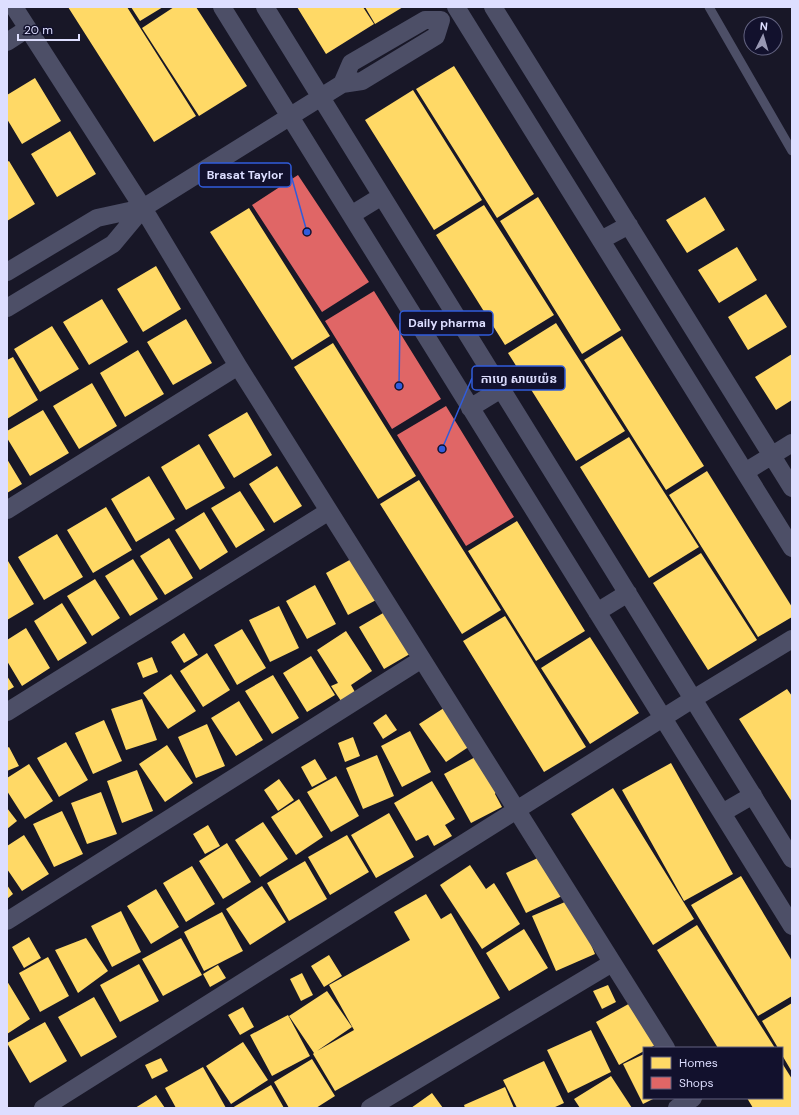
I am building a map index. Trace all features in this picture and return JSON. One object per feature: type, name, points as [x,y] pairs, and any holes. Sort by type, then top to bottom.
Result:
[{"type":"street","points":[[14,7],[143,208],[238,366],[665,1047]]},
{"type":"street","points":[[222,7],[792,926]]},
{"type":"street","points":[[265,7],[792,859]]},
{"type":"street","points":[[494,7],[792,488]]},
{"type":"street","points":[[7,308],[113,244],[143,208],[342,84],[362,81],[436,36],[442,20],[458,8],[792,548]]},
{"type":"street","points":[[7,42],[27,29]]},
{"type":"street","points":[[351,215],[382,196]]},
{"type":"street","points":[[7,272],[97,218],[143,208]]},
{"type":"street","points":[[601,240],[629,225]]},
{"type":"street","points":[[7,510],[238,366]]},
{"type":"street","points":[[470,408],[502,389]]},
{"type":"street","points":[[745,472],[792,443]]},
{"type":"street","points":[[7,712],[329,511]]},
{"type":"street","points":[[597,612],[628,593]]},
{"type":"street","points":[[43,1108],[693,699],[792,639]]},
{"type":"street","points":[[7,921],[422,659]]},
{"type":"street","points":[[722,813],[753,795]]},
{"type":"street","points":[[370,1108],[612,963]]},
{"type":"street","points":[[677,1108],[691,1099]]},
{"type":"street","points":[[698,1099],[703,1108]]},
{"type":"lane","points":[[709,7],[792,151]]},
{"type":"building: Homes","points":[[68,7],[127,7],[196,116],[154,142]]},
{"type":"building: Homes","points":[[131,7],[163,7],[140,21]]},
{"type":"building: Homes","points":[[174,7],[196,7],[247,86],[199,116],[142,28]]},
{"type":"building: Homes","points":[[297,7],[363,7],[374,24],[326,54]]},
{"type":"building: Homes","points":[[365,7],[403,7],[375,24]]},
{"type":"building: Homes","points":[[454,66],[534,194],[497,218],[416,89]]},
{"type":"building: Homes","points":[[35,78],[61,121],[22,144],[7,119],[7,95]]},
{"type":"building: Homes","points":[[413,90],[482,200],[434,230],[365,120]]},
{"type":"building: Homes","points":[[70,131],[96,174],[57,197],[31,154]]},
{"type":"building: Homes","points":[[9,161],[35,204],[7,221],[7,162]]},
{"type":"building: Homes","points":[[538,197],[621,330],[582,354],[500,221]]},
{"type":"building: Homes","points":[[705,197],[725,230],[687,253],[666,220]]},
{"type":"building: Homes","points":[[484,205],[554,315],[505,345],[436,235]]},
{"type":"building: Homes","points":[[249,208],[330,336],[292,360],[210,232]]},
{"type":"building: Homes","points":[[737,247],[757,280],[719,303],[698,270]]},
{"type":"building: Homes","points":[[156,266],[181,309],[143,332],[117,289]]},
{"type":"building: Homes","points":[[766,294],[787,327],[748,350],[728,317]]},
{"type":"building: Homes","points":[[102,299],[128,342],[89,365],[63,322]]},
{"type":"building: Homes","points":[[186,319],[212,363],[173,385],[147,342]]},
{"type":"building: Homes","points":[[556,323],[625,431],[576,461],[508,353]]},
{"type":"building: Homes","points":[[52,326],[79,369],[40,392],[14,349]]},
{"type":"building: Homes","points":[[622,336],[704,466],[666,490],[584,360]]},
{"type":"building: Homes","points":[[333,343],[416,476],[378,499],[294,367]]},
{"type":"building: Homes","points":[[138,350],[164,394],[125,417],[100,373]]},
{"type":"building: Homes","points":[[792,354],[792,400],[776,410],[755,377]]},
{"type":"building: Homes","points":[[13,357],[38,400],[7,419],[7,360]]},
{"type":"building: Homes","points":[[92,383],[117,426],[79,449],[53,406]]},
{"type":"building: Homes","points":[[43,410],[69,453],[30,476],[7,438],[7,431]]},
{"type":"building: Homes","points":[[247,412],[272,455],[234,478],[208,435]]},
{"type":"building: Homes","points":[[629,437],[699,547],[649,578],[580,467]]},
{"type":"building: Homes","points":[[199,444],[225,488],[186,510],[161,467]]},
{"type":"building: Homes","points":[[7,459],[22,484],[7,493]]},
{"type":"building: Homes","points":[[277,466],[302,506],[274,523],[249,484]]},
{"type":"building: Homes","points":[[707,471],[792,607],[792,617],[758,637],[669,495]]},
{"type":"building: Homes","points":[[149,476],[175,519],[136,542],[111,499]]},
{"type":"building: Homes","points":[[419,480],[501,610],[462,634],[380,504]]},
{"type":"building: Homes","points":[[240,491],[265,530],[236,548],[211,508]]},
{"type":"building: Homes","points":[[106,507],[132,550],[93,573],[67,530]]},
{"type":"building: Homes","points":[[204,512],[228,552],[200,570],[175,530]]},
{"type":"building: Homes","points":[[517,521],[585,631],[536,661],[468,551]]},
{"type":"building: Homes","points":[[57,534],[83,577],[44,600],[18,557]]},
{"type":"building: Homes","points":[[169,538],[193,578],[165,595],[140,556]]},
{"type":"building: Homes","points":[[701,553],[757,640],[708,670],[653,583]]},
{"type":"building: Homes","points":[[355,557],[378,599],[348,615],[326,573]]},
{"type":"building: Homes","points":[[133,559],[158,599],[130,616],[105,576]]},
{"type":"building: Homes","points":[[8,561],[34,604],[7,620],[7,562]]},
{"type":"building: Homes","points":[[95,579],[120,618],[92,636],[67,596]]},
{"type":"building: Homes","points":[[315,585],[336,624],[307,639],[286,601]]},
{"type":"building: Homes","points":[[62,603],[87,643],[58,661],[34,621]]},
{"type":"building: Homes","points":[[279,606],[299,648],[270,662],[249,620]]},
{"type":"building: Homes","points":[[390,609],[415,651],[384,669],[359,627]]},
{"type":"building: Homes","points":[[505,616],[586,747],[544,772],[463,641]]},
{"type":"building: Homes","points":[[26,628],[50,668],[22,686],[7,661],[7,640]]},
{"type":"building: Homes","points":[[242,629],[266,668],[237,685],[214,645]]},
{"type":"building: Homes","points":[[346,631],[372,671],[351,685],[355,692],[341,701],[331,686],[338,683],[317,650]]},
{"type":"building: Homes","points":[[184,633],[198,655],[184,663],[171,642]]},
{"type":"building: Homes","points":[[590,637],[639,713],[590,744],[541,668]]},
{"type":"building: Homes","points":[[207,653],[230,690],[203,707],[180,671]]},
{"type":"building: Homes","points":[[311,656],[335,695],[307,712],[283,673]]},
{"type":"building: Homes","points":[[152,657],[158,672],[143,678],[137,663]]},
{"type":"building: Homes","points":[[171,674],[196,711],[168,729],[143,693]]},
{"type":"building: Homes","points":[[273,675],[299,718],[272,734],[245,691]]},
{"type":"building: Homes","points":[[7,676],[14,687],[7,691]]},
{"type":"building: Homes","points":[[787,689],[792,696],[792,802],[739,719]]},
{"type":"building: Homes","points":[[142,699],[157,740],[126,750],[111,709]]},
{"type":"building: Homes","points":[[239,701],[263,740],[236,756],[211,718]]},
{"type":"building: Homes","points":[[447,706],[473,744],[446,762],[419,724]]},
{"type":"building: Homes","points":[[386,714],[397,730],[383,739],[373,723]]},
{"type":"building: Homes","points":[[104,720],[122,761],[93,774],[75,733]]},
{"type":"building: Homes","points":[[207,724],[225,766],[196,778],[178,737]]},
{"type":"building: Homes","points":[[410,731],[431,772],[402,787],[381,746]]},
{"type":"building: Homes","points":[[353,737],[360,756],[345,762],[338,743]]},
{"type":"building: Homes","points":[[66,742],[88,780],[59,797],[37,758]]},
{"type":"building: Homes","points":[[167,745],[193,783],[165,802],[139,764]]},
{"type":"building: Homes","points":[[9,747],[19,766],[7,771],[7,748]]},
{"type":"building: Homes","points":[[377,755],[394,796],[363,809],[346,768]]},
{"type":"building: Homes","points":[[479,755],[498,788],[495,794],[502,807],[471,823],[444,774]]},
{"type":"building: Homes","points":[[315,759],[327,779],[312,787],[301,767]]},
{"type":"building: Homes","points":[[671,763],[733,874],[684,901],[622,790]]},
{"type":"building: Homes","points":[[29,764],[53,801],[25,819],[7,791],[7,778]]},
{"type":"building: Homes","points":[[137,770],[153,811],[122,823],[107,781]]},
{"type":"building: Homes","points":[[336,776],[359,816],[331,832],[307,792]]},
{"type":"building: Homes","points":[[279,779],[294,800],[278,811],[264,790]]},
{"type":"building: Homes","points":[[432,781],[455,819],[445,825],[452,836],[434,846],[428,835],[416,841],[394,803]]},
{"type":"building: Homes","points":[[613,788],[694,919],[653,945],[571,814]]},
{"type":"building: Homes","points":[[101,792],[117,834],[87,844],[71,803]]},
{"type":"building: Homes","points":[[299,799],[323,837],[296,855],[271,817]]},
{"type":"building: Homes","points":[[7,808],[17,821],[7,829]]},
{"type":"building: Homes","points":[[62,811],[83,854],[54,867],[33,824]]},
{"type":"building: Homes","points":[[389,813],[414,857],[376,878],[351,835]]},
{"type":"building: Homes","points":[[263,822],[288,859],[260,877],[235,840]]},
{"type":"building: Homes","points":[[208,825],[220,846],[205,854],[193,834]]},
{"type":"building: Homes","points":[[24,835],[49,874],[22,891],[7,869],[7,846]]},
{"type":"building: Homes","points":[[347,835],[369,872],[330,895],[308,857]]},
{"type":"building: Homes","points":[[227,843],[251,882],[223,899],[199,861]]},
{"type":"building: Homes","points":[[542,856],[562,896],[526,913],[506,873]]},
{"type":"building: Homes","points":[[305,861],[327,899],[289,921],[267,883]]},
{"type":"building: Homes","points":[[470,865],[486,889],[494,883],[520,924],[482,949],[440,885]]},
{"type":"building: Homes","points":[[192,866],[215,904],[186,922],[163,883]]},
{"type":"building: Homes","points":[[741,876],[792,961],[792,996],[758,1016],[691,905]]},
{"type":"building: Homes","points":[[7,885],[13,894],[7,899]]},
{"type":"building: Homes","points":[[262,886],[286,922],[250,945],[226,909]]},
{"type":"building: Homes","points":[[156,889],[179,927],[151,944],[127,906]]},
{"type":"building: Homes","points":[[426,894],[441,919],[451,913],[500,998],[335,1091],[313,1054],[314,1053],[289,1016],[327,991],[352,1027],[317,1051],[354,1030],[329,985],[410,940],[394,912]]},
{"type":"building: Homes","points":[[572,899],[595,954],[556,971],[532,916]]},
{"type":"building: Homes","points":[[121,911],[141,952],[112,967],[91,926]]},
{"type":"building: Homes","points":[[222,912],[243,951],[204,971],[184,932]]},
{"type":"building: Homes","points":[[697,925],[774,1047],[717,1047],[657,950]]},
{"type":"building: Homes","points":[[524,929],[548,968],[509,991],[486,953]]},
{"type":"building: Homes","points":[[29,937],[41,958],[24,968],[12,947]]},
{"type":"building: Homes","points":[[86,938],[108,971],[78,993],[55,950]]},
{"type":"building: Homes","points":[[181,938],[202,975],[163,996],[142,959]]},
{"type":"building: Homes","points":[[329,955],[342,976],[324,987],[311,966]]},
{"type":"building: Homes","points":[[48,957],[69,996],[40,1012],[19,973]]},
{"type":"building: Homes","points":[[139,964],[159,1001],[120,1022],[100,985]]},
{"type":"building: Homes","points":[[218,965],[226,978],[210,987],[203,974]]},
{"type":"building: Homes","points":[[302,973],[313,995],[301,1001],[290,979]]},
{"type":"building: Homes","points":[[7,981],[30,1019],[7,1034]]},
{"type":"building: Homes","points":[[608,985],[616,1002],[602,1009],[593,991]]},
{"type":"building: Homes","points":[[94,997],[117,1037],[81,1057],[58,1017]]},
{"type":"building: Homes","points":[[634,1001],[657,1044],[652,1047],[643,1047],[643,1052],[619,1065],[596,1022]]},
{"type":"building: Homes","points":[[792,1003],[792,1072],[783,1057],[783,1047],[777,1047],[762,1021]]},
{"type":"building: Homes","points":[[243,1007],[254,1027],[240,1035],[228,1015]]},
{"type":"building: Homes","points":[[288,1015],[310,1056],[272,1076],[250,1035]]},
{"type":"building: Homes","points":[[45,1022],[67,1061],[30,1083],[7,1043]]},
{"type":"building: Homes","points":[[591,1030],[611,1072],[568,1093],[547,1050]]},
{"type":"building: Homes","points":[[243,1042],[268,1080],[231,1104],[206,1066]]},
{"type":"building: Homes","points":[[643,1054],[643,1099],[653,1099],[643,1104],[623,1064]]},
{"type":"building: Homes","points":[[161,1058],[168,1071],[152,1079],[145,1065]]},
{"type":"building: Homes","points":[[312,1059],[335,1096],[316,1108],[289,1108],[274,1082]]},
{"type":"building: Homes","points":[[544,1061],[564,1103],[553,1108],[517,1108],[503,1080]]},
{"type":"building: Homes","points":[[783,1065],[792,1079],[792,1108],[753,1108],[748,1099],[783,1099]]},
{"type":"building: Homes","points":[[203,1067],[226,1108],[176,1108],[165,1088]]},
{"type":"building: Homes","points":[[611,1076],[632,1108],[580,1108],[574,1099]]},
{"type":"building: Homes","points":[[271,1085],[284,1108],[232,1108]]},
{"type":"building: Homes","points":[[505,1087],[514,1108],[465,1108],[464,1105]]},
{"type":"building: Homes","points":[[432,1093],[443,1108],[411,1108]]},
{"type":"building: Homes","points":[[156,1095],[165,1108],[135,1108]]},
{"type":"building: Shops","points":[[298,175],[369,282],[322,312],[252,205]]},
{"type":"building: Shops","points":[[374,291],[441,399],[392,429],[325,321]]},
{"type":"building: Shops","points":[[446,406],[514,517],[466,546],[397,435]]},
{"type":"place","name":"Brasat Taylor","points":[[307,232]]},
{"type":"place","name":"Daily pharma","points":[[399,386]]},
{"type":"place","name":"កាហ្វេ សាយយ៉ន","points":[[442,449]]}]
